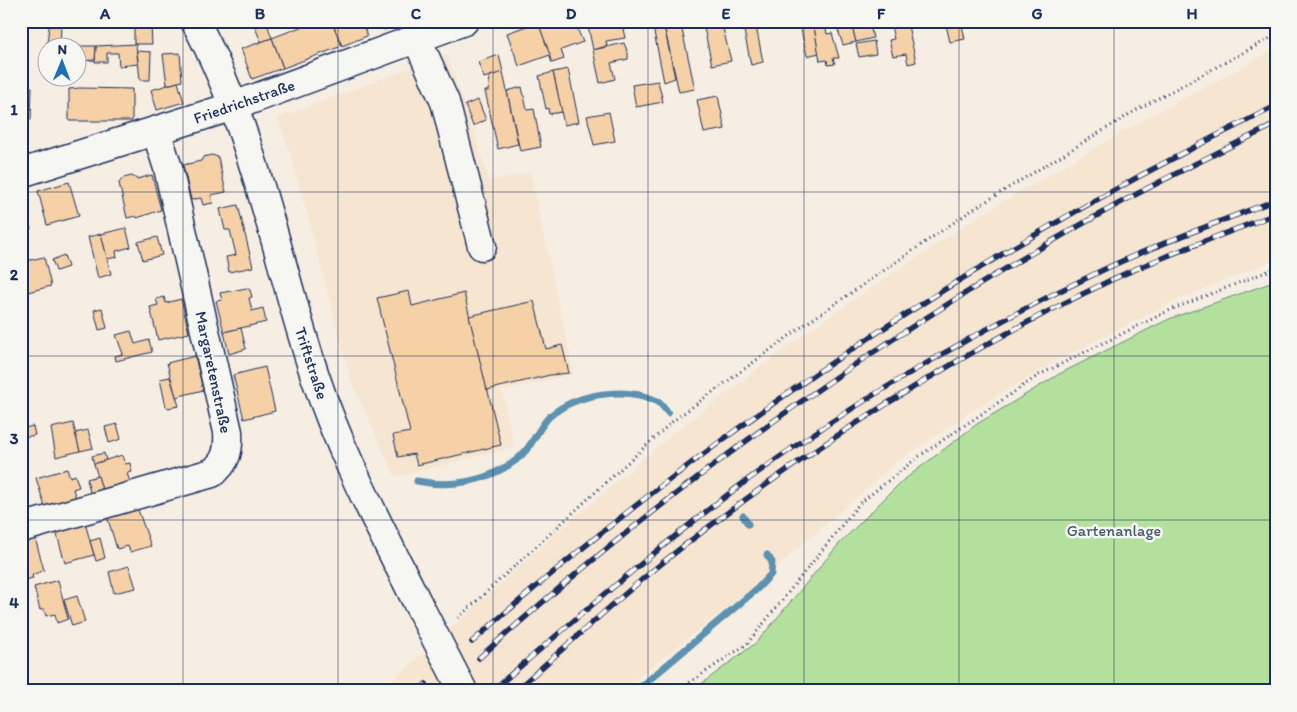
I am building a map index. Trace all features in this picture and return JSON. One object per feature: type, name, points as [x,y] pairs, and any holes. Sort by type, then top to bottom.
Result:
[{"type":"street","name":"Triftstraße","points":[[195,21],[214,57],[234,106],[262,190],[306,346],[327,412],[346,456],[418,604],[463,691]]},
{"type":"street","name":"Friedrichstraße","points":[[21,173],[234,106],[464,21]]},
{"type":"street","points":[[417,39],[445,102],[482,246]]},
{"type":"street","name":"Margaretenstraße","points":[[21,528],[212,473],[220,467],[226,457],[229,446],[228,432],[168,168],[156,131]]},
{"type":"path","points":[[458,618],[673,421],[807,323],[975,208],[1140,108],[1276,35]]},
{"type":"path","points":[[677,691],[747,644],[859,504],[918,457],[1039,375],[1168,311],[1276,268]]},
{"type":"shaded area","points":[[1276,49],[1276,259],[1171,303],[1059,359],[972,411],[894,464],[762,580],[620,691],[381,691],[560,530],[675,432],[815,326],[982,214],[1148,117]]},
{"type":"shaded area","points":[[447,54],[490,181],[530,173],[574,374],[502,391],[514,447],[395,477],[351,380],[294,165],[278,118]]},
{"type":"green space","name":"Gartenanlage","points":[[1276,281],[1276,691],[692,691],[757,642],[839,544],[901,482],[977,424],[1061,373],[1169,319]]},
{"type":"building","points":[[102,21],[117,21],[112,27],[106,27]]},
{"type":"building","points":[[256,21],[266,21],[272,38],[261,42],[255,27],[258,26]]},
{"type":"building","points":[[301,21],[332,21],[342,46],[283,68],[272,38],[303,26]]},
{"type":"building","points":[[362,21],[367,36],[342,46],[332,22]]},
{"type":"building","points":[[399,21],[400,23],[384,30],[381,22]]},
{"type":"building","points":[[574,21],[583,42],[561,50],[564,59],[552,63],[538,22]]},
{"type":"building","points":[[587,21],[634,21],[635,26],[623,29],[625,38],[606,41],[607,46],[593,50]]},
{"type":"building","points":[[634,21],[655,21],[635,26]]},
{"type":"building","points":[[663,21],[675,78],[664,82],[652,22]]},
{"type":"building","points":[[663,21],[677,21],[678,26],[681,25],[695,89],[679,92]]},
{"type":"building","points":[[742,21],[755,21],[763,62],[751,65]]},
{"type":"building","points":[[799,21],[813,21],[819,53],[807,56]]},
{"type":"building","points":[[813,21],[824,21],[827,34],[832,33],[839,58],[833,58],[835,64],[828,65],[827,60],[820,61]]},
{"type":"building","points":[[835,21],[851,21],[856,42],[843,45]]},
{"type":"building","points":[[869,21],[873,38],[856,42],[851,22]]},
{"type":"building","points":[[890,21],[907,21],[916,62],[908,64],[906,54],[893,56],[889,40],[894,39]]},
{"type":"building","points":[[945,21],[961,21],[965,39],[950,42]]},
{"type":"building","points":[[538,22],[550,55],[519,66],[507,33]]},
{"type":"building","points":[[134,24],[151,24],[152,44],[134,44]]},
{"type":"building","points":[[722,24],[731,61],[712,65],[704,28]]},
{"type":"building","points":[[49,26],[61,26],[60,38],[48,38]]},
{"type":"building","points":[[272,38],[283,68],[252,79],[241,49]]},
{"type":"building","points":[[874,41],[876,54],[859,57],[856,44]]},
{"type":"building","points":[[624,43],[628,59],[611,63],[615,79],[600,83],[593,50]]},
{"type":"building","points":[[136,44],[138,64],[119,66],[118,53],[107,53],[107,62],[95,62],[96,46]]},
{"type":"building","points":[[88,46],[96,46],[95,60],[88,60]]},
{"type":"building","points":[[137,51],[151,52],[150,80],[140,80]]},
{"type":"building","points":[[180,53],[182,81],[167,85],[163,54]]},
{"type":"building","points":[[499,55],[503,72],[484,78],[478,62]]},
{"type":"building","points":[[568,69],[579,122],[564,125],[553,72]]},
{"type":"building","points":[[503,72],[518,144],[498,149],[485,91],[488,91],[490,76]]},
{"type":"building","points":[[553,72],[562,112],[549,114],[548,108],[546,109],[539,76]]},
{"type":"building","points":[[658,81],[663,102],[636,107],[632,85]]},
{"type":"building","points":[[178,82],[184,102],[157,110],[151,90]]},
{"type":"building","points":[[21,87],[32,87],[31,120],[21,120]]},
{"type":"building","points":[[522,87],[527,110],[534,109],[541,147],[520,151],[507,91]]},
{"type":"building","points":[[69,89],[132,89],[132,121],[69,121]]},
{"type":"building","points":[[718,96],[725,129],[704,133],[697,100]]},
{"type":"building","points":[[478,100],[486,120],[473,126],[465,105]]},
{"type":"building","points":[[609,112],[615,141],[594,145],[587,116]]},
{"type":"building","points":[[212,155],[218,157],[226,192],[211,195],[213,203],[203,205],[201,198],[191,200],[183,165],[201,161],[203,157]]},
{"type":"building","points":[[152,175],[161,210],[137,218],[136,216],[127,218],[119,183],[123,178],[132,176],[137,179]]},
{"type":"building","points":[[69,182],[79,216],[47,225],[38,191]]},
{"type":"building","points":[[21,197],[31,229],[21,231]]},
{"type":"building","points":[[238,205],[253,267],[229,272],[226,257],[236,255],[230,230],[225,230],[220,209]]},
{"type":"building","points":[[126,228],[131,247],[116,251],[117,257],[107,259],[101,234]]},
{"type":"building","points":[[101,234],[111,274],[98,278],[88,237]]},
{"type":"building","points":[[157,237],[162,255],[143,260],[138,242]]},
{"type":"building","points":[[64,255],[68,267],[56,271],[52,260]]},
{"type":"building","points":[[44,257],[51,286],[24,293],[21,262]]},
{"type":"building","points":[[247,288],[250,290],[252,297],[249,298],[252,311],[263,308],[266,322],[224,332],[216,301],[222,300],[220,293]]},
{"type":"building","points":[[409,291],[412,306],[464,293],[501,445],[417,465],[414,454],[398,457],[393,435],[410,432],[377,298]]},
{"type":"building","points":[[164,297],[166,303],[181,299],[189,333],[158,340],[150,307],[158,305],[156,299]]},
{"type":"building","points":[[534,301],[546,349],[562,345],[569,373],[550,375],[487,390],[469,316]]},
{"type":"building","points":[[102,308],[107,328],[99,330],[94,310]]},
{"type":"building","points":[[241,328],[246,349],[229,354],[224,332]]},
{"type":"building","points":[[131,331],[135,344],[149,340],[152,352],[116,361],[115,356],[123,354],[116,335]]},
{"type":"building","points":[[195,356],[203,390],[176,397],[167,363]]},
{"type":"building","points":[[265,367],[275,411],[244,419],[233,375]]},
{"type":"building","points":[[170,377],[179,406],[168,408],[166,407],[160,379]]},
{"type":"building","points":[[73,423],[80,451],[56,457],[51,428]]},
{"type":"building","points":[[117,424],[121,439],[109,443],[105,427]]},
{"type":"building","points":[[33,426],[35,435],[21,438],[21,429]]},
{"type":"building","points":[[88,430],[93,448],[80,451],[75,433]]},
{"type":"building","points":[[104,453],[106,460],[94,464],[92,456]]},
{"type":"building","points":[[122,455],[125,464],[130,463],[132,472],[127,473],[131,485],[103,493],[94,464]]},
{"type":"building","points":[[67,469],[70,477],[75,475],[79,487],[73,489],[77,501],[46,510],[36,478]]},
{"type":"building","points":[[98,476],[103,493],[91,497],[87,479]]},
{"type":"building","points":[[21,494],[27,508],[21,509]]},
{"type":"building","points":[[137,507],[151,546],[130,552],[128,546],[117,549],[107,516]]},
{"type":"building","points":[[85,523],[94,555],[65,563],[56,531]]},
{"type":"building","points":[[35,538],[44,570],[32,575],[33,578],[25,580],[26,586],[21,587],[21,542]]},
{"type":"building","points":[[100,538],[105,558],[96,561],[90,541]]},
{"type":"building","points":[[129,566],[136,588],[114,593],[109,572]]},
{"type":"building","points":[[58,580],[68,619],[57,623],[55,614],[46,616],[44,609],[40,610],[34,587]]},
{"type":"building","points":[[21,595],[25,595],[26,608],[21,609]]},
{"type":"building","points":[[77,596],[85,622],[72,626],[64,600]]},
{"type":"building","points":[[289,686],[290,691],[270,691]]},
{"type":"waterway","points":[[417,481],[443,484],[468,482],[492,474],[521,456],[550,416],[573,402],[600,394],[615,393],[642,396],[657,401],[668,413]]},
{"type":"waterway","points":[[743,516],[748,524]]},
{"type":"waterway","points":[[636,691],[758,588],[771,574],[772,562],[767,555]]},
{"type":"railway","points":[[472,642],[659,487],[756,415],[856,347],[957,281],[1061,220],[1167,161],[1276,106]]},
{"type":"railway","points":[[479,658],[550,596],[697,478],[850,368],[1009,266],[1091,219],[1206,158],[1276,124]]},
{"type":"railway","points":[[493,690],[672,538],[777,459],[868,399],[963,342],[1059,291],[1170,241],[1276,200]]},
{"type":"railway","points":[[515,691],[630,590],[678,551],[799,461],[900,396],[1004,335],[1111,280],[1276,214]]},
{"type":"railway","points":[[419,691],[426,684]]}]
